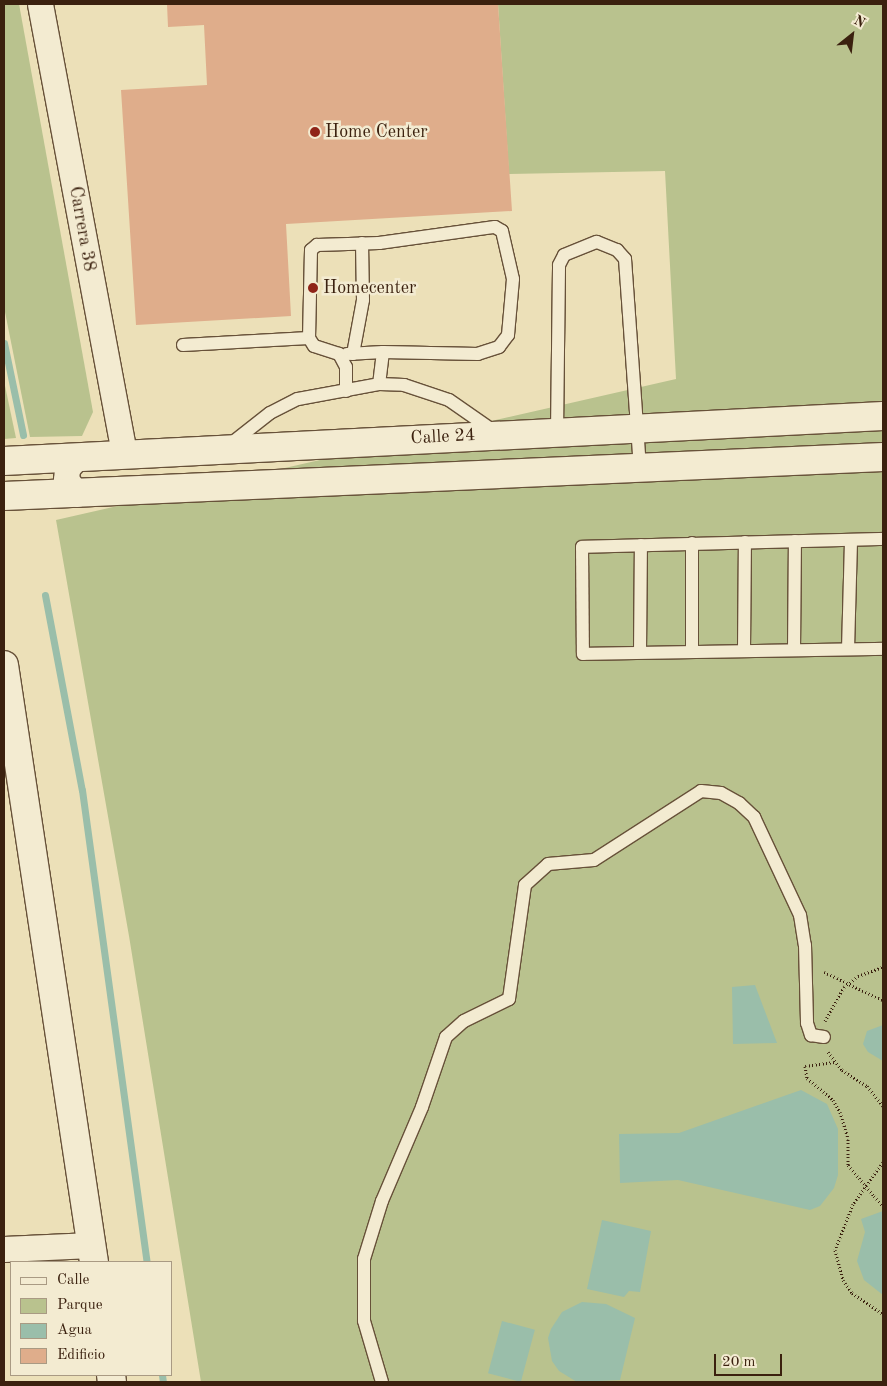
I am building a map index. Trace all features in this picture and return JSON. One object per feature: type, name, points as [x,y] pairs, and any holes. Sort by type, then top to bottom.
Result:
[{"type":"street","name":"Carrera 38","points":[[40,4],[124,454]]},
{"type":"street","name":"Calle 24","points":[[4,461],[226,448],[883,416]]},
{"type":"street","points":[[77,494],[66,480],[67,468],[78,456]]},
{"type":"street","points":[[4,496],[640,470],[883,457]]},
{"type":"street","points":[[4,665],[92,1254],[4,1249]]},
{"type":"lane","points":[[494,227],[505,235],[512,279],[508,335],[499,348],[478,354],[383,352],[339,354],[314,346],[309,338],[311,250],[318,245],[362,243],[494,227]]},
{"type":"lane","points":[[557,432],[559,265],[564,254],[597,242],[617,250],[626,259],[640,470]]},
{"type":"lane","points":[[353,354],[364,300],[362,243]]},
{"type":"lane","points":[[183,345],[309,338]]},
{"type":"lane","points":[[379,384],[383,352]]},
{"type":"lane","points":[[339,354],[346,367],[346,391]]},
{"type":"lane","points":[[226,448],[270,413],[298,399],[379,384],[404,385],[449,400],[499,435]]},
{"type":"lane","points":[[883,539],[582,547],[583,654],[692,650],[883,649]]},
{"type":"lane","points":[[848,649],[851,540]]},
{"type":"lane","points":[[794,650],[795,541]]},
{"type":"lane","points":[[744,650],[745,542]]},
{"type":"lane","points":[[692,543],[692,650]]},
{"type":"lane","points":[[640,652],[641,545]]},
{"type":"lane","points":[[382,1382],[364,1321],[364,1260],[382,1201],[422,1107],[446,1037],[464,1021],[509,999],[525,885],[548,864],[594,860],[701,791],[721,792],[739,803],[754,817],[800,915],[805,944],[807,1023],[811,1035],[824,1037]]},
{"type":"path","points":[[883,967],[858,976],[844,987],[827,1017],[824,1037],[826,1050],[834,1062],[868,1086],[883,1106]]},
{"type":"path","points":[[837,978],[883,1000]]},
{"type":"path","points":[[834,1062],[805,1066],[807,1078],[833,1100],[840,1112],[848,1139],[848,1165],[883,1206]]},
{"type":"path","points":[[883,1162],[853,1204],[835,1250],[843,1280],[852,1293],[883,1314]]},
{"type":"green space","points":[[4,4],[19,4],[93,412],[82,436],[30,437],[4,307]]},
{"type":"green space","points":[[498,4],[883,4],[883,1382],[201,1382],[129,936],[56,520],[676,379],[665,171],[509,174]]},
{"type":"green space","points":[[4,381],[16,438],[4,439]]},
{"type":"water","points":[[755,985],[777,1043],[733,1044],[732,987]]},
{"type":"water","points":[[883,1025],[883,1061],[868,1052],[863,1044],[867,1031]]},
{"type":"water","points":[[801,1090],[827,1104],[838,1129],[838,1175],[834,1188],[820,1206],[810,1210],[678,1180],[620,1183],[619,1134],[679,1133]]},
{"type":"water","points":[[883,1211],[883,1295],[864,1280],[857,1261],[865,1232],[861,1219]]},
{"type":"water","points":[[602,1220],[651,1231],[640,1292],[629,1291],[624,1297],[587,1289]]},
{"type":"water","points":[[582,1302],[606,1304],[635,1318],[620,1380],[577,1382],[559,1371],[552,1361],[548,1338],[551,1329],[562,1312]]},
{"type":"water","points":[[502,1321],[535,1330],[521,1382],[488,1373]]},
{"type":"building","name":"Home Center","points":[[167,4],[498,4],[512,211],[286,224],[291,316],[136,325],[121,90],[207,85],[204,25],[168,27]]},
{"type":"waterway","points":[[4,343],[23,435]]},
{"type":"waterway","points":[[45,595],[82,790],[147,1261]]},
{"type":"waterway","points":[[162,1376],[163,1382]]},
{"type":"place","name":"Home Center","points":[[315,132]]},
{"type":"place","name":"Homecenter","points":[[313,288]]}]
